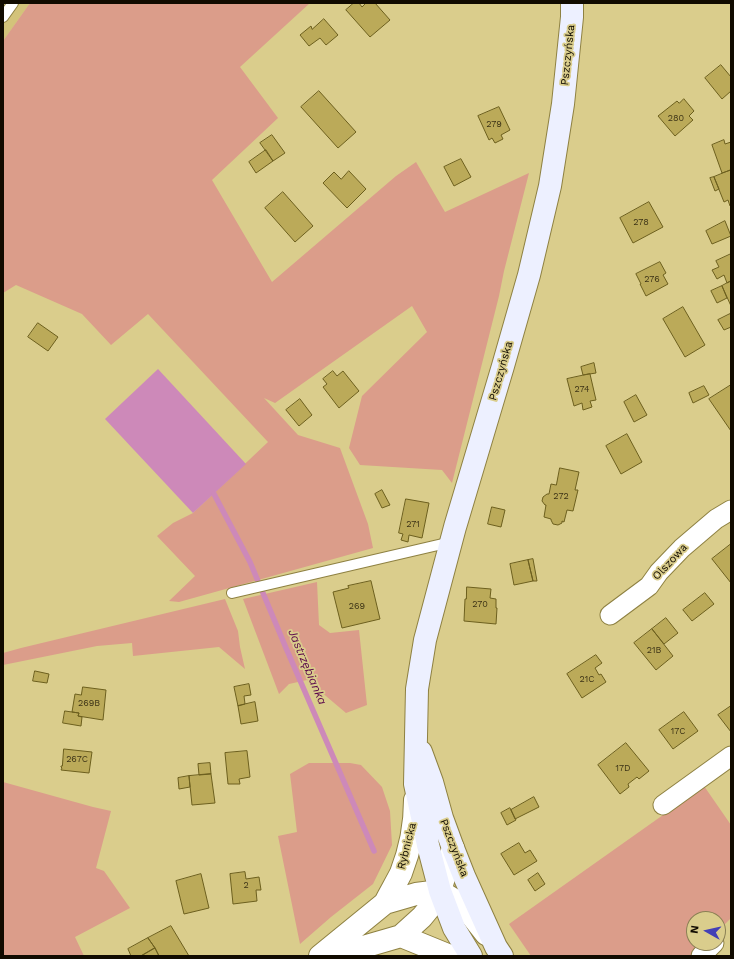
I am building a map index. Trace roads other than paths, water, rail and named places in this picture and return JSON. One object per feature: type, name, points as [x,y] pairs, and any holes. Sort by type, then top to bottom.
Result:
[{"type":"main road","name":"Pszczyńska","points":[[471,956],[454,928],[440,891],[428,845],[415,784],[416,689],[425,640],[451,542],[529,275],[550,186],[563,104],[572,17],[572,3]]},
{"type":"main road","name":"Pszczyńska","points":[[416,736],[453,848],[464,876],[499,952]]},
{"type":"street","name":"Olszowa","points":[[610,615],[649,586],[659,572],[682,548],[716,519],[731,510]]},
{"type":"street","points":[[663,805],[731,756]]},
{"type":"street","name":"Rybnicka","points":[[385,903],[400,874],[408,854],[414,828],[415,784]]},
{"type":"street","points":[[332,956],[401,936],[422,917],[440,891],[453,848]]},
{"type":"street","name":"Rybnicka","points":[[320,956],[385,903],[416,894],[440,891]]},
{"type":"street","points":[[440,891],[464,906],[499,952]]},
{"type":"street","points":[[401,936],[450,956]]},
{"type":"lane","points":[[3,17],[13,3]]},
{"type":"lane","points":[[232,593],[451,542]]},
{"type":"waterway","name":"Jastrzębianka","points":[[214,494],[250,562],[374,851]]}]
